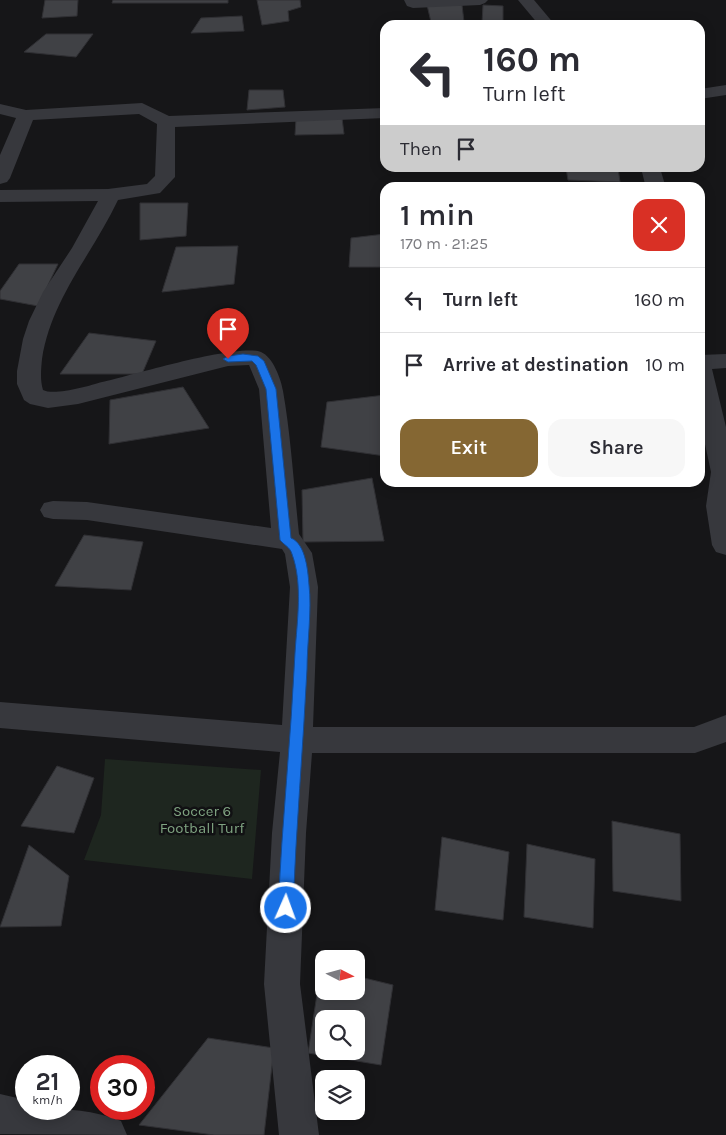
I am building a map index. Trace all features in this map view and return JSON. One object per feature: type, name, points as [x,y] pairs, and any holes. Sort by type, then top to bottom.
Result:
[{"type":"street","points":[[415,6],[480,0]]},
{"type":"street","points":[[526,0],[543,20]]},
{"type":"street","points":[[705,93],[726,90]]},
{"type":"street","points":[[0,109],[26,115],[142,108],[166,122],[380,113]]},
{"type":"street","points":[[0,178],[26,115]]},
{"type":"street","points":[[0,196],[108,195],[153,188],[165,177],[166,122]]},
{"type":"street","points":[[108,195],[108,200],[82,248],[54,292],[40,321],[34,339],[29,371],[29,384],[32,394],[38,398],[48,400],[78,396],[228,359],[255,358],[261,363],[271,389],[286,540]]},
{"type":"street","points":[[705,362],[726,361]]},
{"type":"street","points":[[705,390],[724,472],[719,506],[726,545]]},
{"type":"street","points":[[53,510],[87,511],[286,540],[291,542],[298,553],[304,587],[282,984],[299,1135]]},
{"type":"street","points":[[0,715],[296,740],[695,740],[726,728]]},
{"type":"street","points":[[0,1114],[107,1135]]},
{"type":"green space","name":"Soccer 6 Football Turf","points":[[105,759],[261,770],[252,879],[84,860],[101,815]]},
{"type":"building","points":[[45,0],[78,0],[77,16],[42,18]]},
{"type":"building","points":[[113,0],[228,0],[228,3],[112,3]]},
{"type":"building","points":[[257,0],[300,0],[301,7],[288,11],[289,21],[262,25]]},
{"type":"building","points":[[427,5],[462,5],[464,20],[431,20]]},
{"type":"building","points":[[483,5],[503,6],[503,20],[482,20]]},
{"type":"building","points":[[242,16],[244,31],[191,33],[201,18]]},
{"type":"building","points":[[46,34],[93,34],[76,57],[24,52]]},
{"type":"building","points":[[249,90],[283,90],[285,107],[247,110]]},
{"type":"building","points":[[342,118],[344,134],[295,135],[296,119]]},
{"type":"building","points":[[567,172],[619,172],[620,182],[568,180]]},
{"type":"building","points":[[140,203],[188,203],[186,236],[140,240]]},
{"type":"building","points":[[380,235],[380,267],[349,267],[351,238]]},
{"type":"building","points":[[238,246],[234,284],[162,292],[176,247]]},
{"type":"building","points":[[19,264],[58,264],[38,306],[0,299],[0,291]]},
{"type":"building","points":[[89,333],[156,341],[142,374],[60,374]]},
{"type":"building","points":[[183,387],[209,428],[109,444],[110,400]]},
{"type":"building","points":[[380,396],[380,455],[321,447],[327,402]]},
{"type":"building","points":[[372,478],[384,541],[303,542],[302,490]]},
{"type":"building","points":[[84,535],[143,542],[131,590],[55,586]]},
{"type":"building","points":[[57,766],[94,778],[74,833],[21,826]]},
{"type":"building","points":[[612,821],[680,834],[681,901],[613,891]]},
{"type":"building","points":[[442,837],[509,852],[503,920],[435,910]]},
{"type":"building","points":[[527,844],[595,859],[593,928],[524,917]]},
{"type":"building","points":[[29,845],[69,876],[61,926],[0,927]]},
{"type":"building","points":[[365,978],[393,985],[381,1065],[351,1060],[365,1060],[365,1010],[315,1010],[315,1054],[308,1053],[316,1000],[365,1000]]},
{"type":"building","points":[[208,1038],[274,1048],[264,1135],[214,1135],[139,1125],[143,1120],[155,1120],[155,1105]]},
{"type":"route","points":[[228,359],[255,358],[261,363],[271,389],[286,540],[291,542],[298,553],[304,587],[300,690],[289,833],[286,908]]}]
